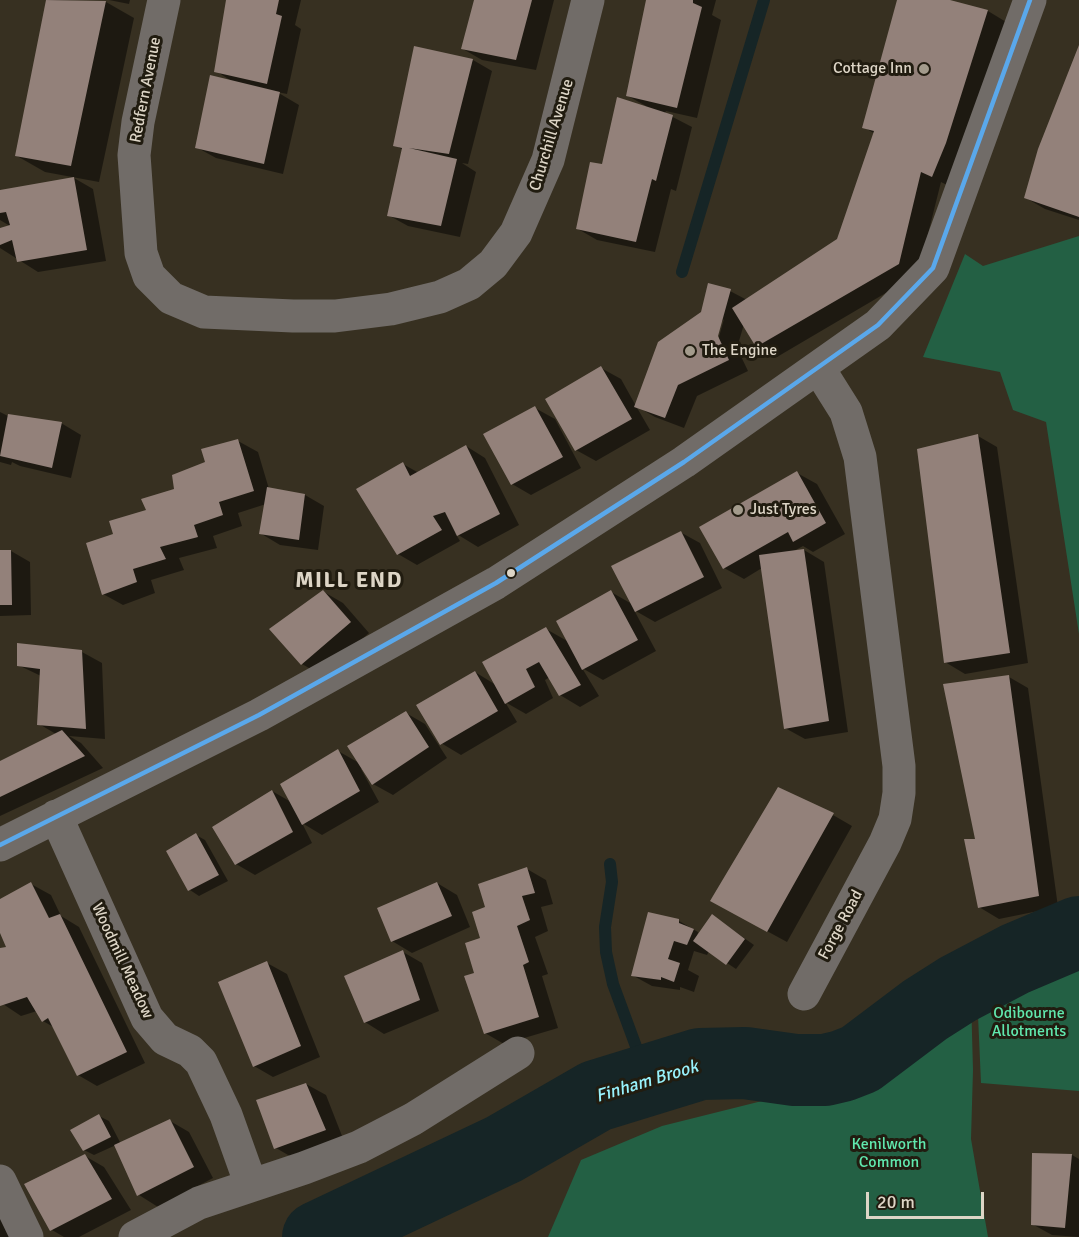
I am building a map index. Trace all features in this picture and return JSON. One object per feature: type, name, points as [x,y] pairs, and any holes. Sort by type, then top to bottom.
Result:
[{"type":"street","name":"Redfern Avenue","points":[[164,0],[138,122],[134,155],[141,253],[150,276],[171,298],[204,312],[293,316]]},
{"type":"street","name":"Churchill Avenue","points":[[293,316],[335,316],[391,309],[440,297],[469,284],[493,264],[516,233],[548,160],[588,0]]},
{"type":"street","points":[[0,845],[259,715],[496,583],[684,462],[878,326],[933,268],[1030,0]]},
{"type":"street","name":"Forge Road","points":[[804,994],[885,843],[895,819],[899,793],[899,766],[860,457],[846,411],[819,369]]},
{"type":"street","name":"Woodmill Meadow","points":[[56,816],[147,1018],[165,1039],[190,1051],[201,1062],[235,1137],[252,1185]]},
{"type":"street","points":[[135,1237],[199,1203],[334,1157],[379,1137],[413,1119],[518,1053]]},
{"type":"street","points":[[0,1181],[27,1237]]},
{"type":"green space","points":[[1079,236],[1079,634],[1046,422],[1013,410],[1000,372],[923,357],[965,254],[983,266]]},
{"type":"green space","name":"Odibourne Allotments","points":[[1079,951],[1079,1091],[981,1083],[977,993],[1031,965]]},
{"type":"green space","name":"Kenilworth Common","points":[[971,997],[973,1070],[971,1139],[988,1237],[548,1237],[581,1160],[662,1126],[854,1078]]},
{"type":"building","points":[[46,0],[106,1],[71,166],[15,156]]},
{"type":"building","points":[[226,0],[279,0],[276,14],[282,16],[267,84],[214,72]]},
{"type":"building","points":[[474,0],[532,0],[516,60],[461,49]]},
{"type":"building","points":[[646,0],[693,0],[693,3],[702,7],[677,108],[626,96]]},
{"type":"building","points":[[897,0],[950,0],[988,10],[946,143],[932,177],[921,172],[899,264],[756,347],[732,308],[837,239],[874,131],[862,128]]},
{"type":"building","points":[[1079,45],[1079,217],[1024,198],[1038,149]]},
{"type":"building","points":[[414,46],[473,59],[449,154],[409,148],[457,159],[441,226],[387,216],[402,148],[393,146]]},
{"type":"building","points":[[210,75],[280,92],[264,164],[195,148]]},
{"type":"building","points":[[617,97],[673,115],[656,181],[652,179],[636,242],[576,229],[590,162],[602,164]]},
{"type":"building","points":[[74,177],[87,250],[17,262],[12,240],[0,245],[0,228],[10,225],[6,212],[0,213],[0,190]]},
{"type":"building","name":"The Engine","points":[[708,283],[731,289],[718,336],[729,360],[678,385],[665,418],[634,407],[658,342],[701,312]]},
{"type":"building","points":[[601,366],[632,419],[575,451],[545,399]]},
{"type":"building","points":[[535,406],[563,457],[511,485],[483,434]]},
{"type":"building","points":[[8,414],[62,422],[52,468],[0,456]]},
{"type":"building","points":[[978,434],[1010,653],[944,663],[917,449]]},
{"type":"building","points":[[238,439],[254,491],[219,502],[223,515],[194,525],[198,537],[160,547],[166,559],[133,569],[137,582],[102,595],[86,543],[113,534],[109,521],[146,510],[141,499],[174,489],[172,475],[205,462],[201,449]]},
{"type":"building","points":[[466,445],[500,514],[457,536],[445,512],[433,516],[442,530],[397,555],[356,489],[403,462],[410,476]]},
{"type":"building","points":[[797,471],[826,523],[793,542],[788,532],[723,569],[699,527]]},
{"type":"building","points":[[267,487],[305,494],[299,540],[259,534]]},
{"type":"building","points":[[681,531],[704,577],[635,612],[611,566]]},
{"type":"building","points":[[804,549],[829,721],[784,729],[759,555]]},
{"type":"building","points":[[0,550],[11,550],[12,605],[0,605]]},
{"type":"building","points":[[323,590],[351,622],[301,665],[269,629]]},
{"type":"building","points":[[611,590],[638,640],[582,670],[556,621]]},
{"type":"building","points":[[546,627],[581,685],[559,696],[539,662],[526,669],[535,687],[505,704],[482,662]]},
{"type":"building","points":[[17,643],[82,650],[86,729],[37,725],[40,669],[17,666]]},
{"type":"building","points":[[475,671],[498,711],[440,745],[416,705]]},
{"type":"building","points":[[1009,675],[1039,896],[978,908],[964,839],[975,839],[943,684]]},
{"type":"building","points":[[406,711],[429,747],[372,785],[347,746]]},
{"type":"building","points":[[62,730],[85,756],[0,797],[0,761]]},
{"type":"building","points":[[338,749],[360,791],[302,825],[280,784]]},
{"type":"building","points":[[778,787],[834,813],[767,932],[710,901]]},
{"type":"building","points":[[272,790],[293,832],[235,865],[212,827]]},
{"type":"building","points":[[196,833],[219,875],[188,891],[166,851]]},
{"type":"building","points":[[527,867],[535,893],[522,896],[530,920],[517,926],[529,962],[523,965],[539,1017],[484,1034],[464,976],[474,973],[465,943],[480,938],[472,912],[485,907],[478,884]]},
{"type":"building","points":[[31,882],[49,918],[60,914],[127,1052],[77,1076],[48,1018],[42,1022],[27,997],[0,1006],[0,948],[6,947],[0,933],[0,899]]},
{"type":"building","points":[[437,882],[452,916],[391,942],[377,908]]},
{"type":"building","points":[[648,912],[679,919],[679,923],[694,929],[687,945],[674,941],[668,959],[680,963],[674,982],[661,977],[661,980],[631,976]]},
{"type":"building","points":[[712,914],[745,939],[726,965],[693,941]]},
{"type":"building","points":[[403,950],[420,1000],[364,1023],[344,976]]},
{"type":"building","points":[[267,961],[301,1046],[253,1067],[218,982]]},
{"type":"building","points":[[306,1083],[326,1130],[274,1149],[256,1100]]},
{"type":"building","points":[[99,1114],[111,1137],[83,1151],[70,1130]]},
{"type":"building","points":[[170,1119],[194,1167],[137,1196],[114,1145]]},
{"type":"building","points":[[1032,1153],[1072,1154],[1065,1228],[1031,1225]]},
{"type":"building","points":[[85,1154],[112,1199],[50,1231],[24,1184]]},
{"type":"waterway","points":[[682,272],[764,0]]},
{"type":"waterway","points":[[610,864],[612,882],[605,927],[606,952],[613,984],[648,1079]]},
{"type":"waterway","name":"Finham Brook","points":[[318,1237],[504,1149],[596,1096],[700,1064],[745,1063],[795,1070],[825,1070],[860,1059],[925,1010],[958,989],[1015,959],[1079,932]]},
{"type":"transit line","points":[[0,845],[259,715],[496,583],[684,462],[878,325],[933,268],[1030,0]]},
{"type":"place","name":"Cottage Inn","points":[[924,69]]},
{"type":"place","name":"The Engine","points":[[690,351]]},
{"type":"place","name":"Just Tyres","points":[[738,510]]},
{"type":"district","name":"MILL END","points":[[349,581]]}]
